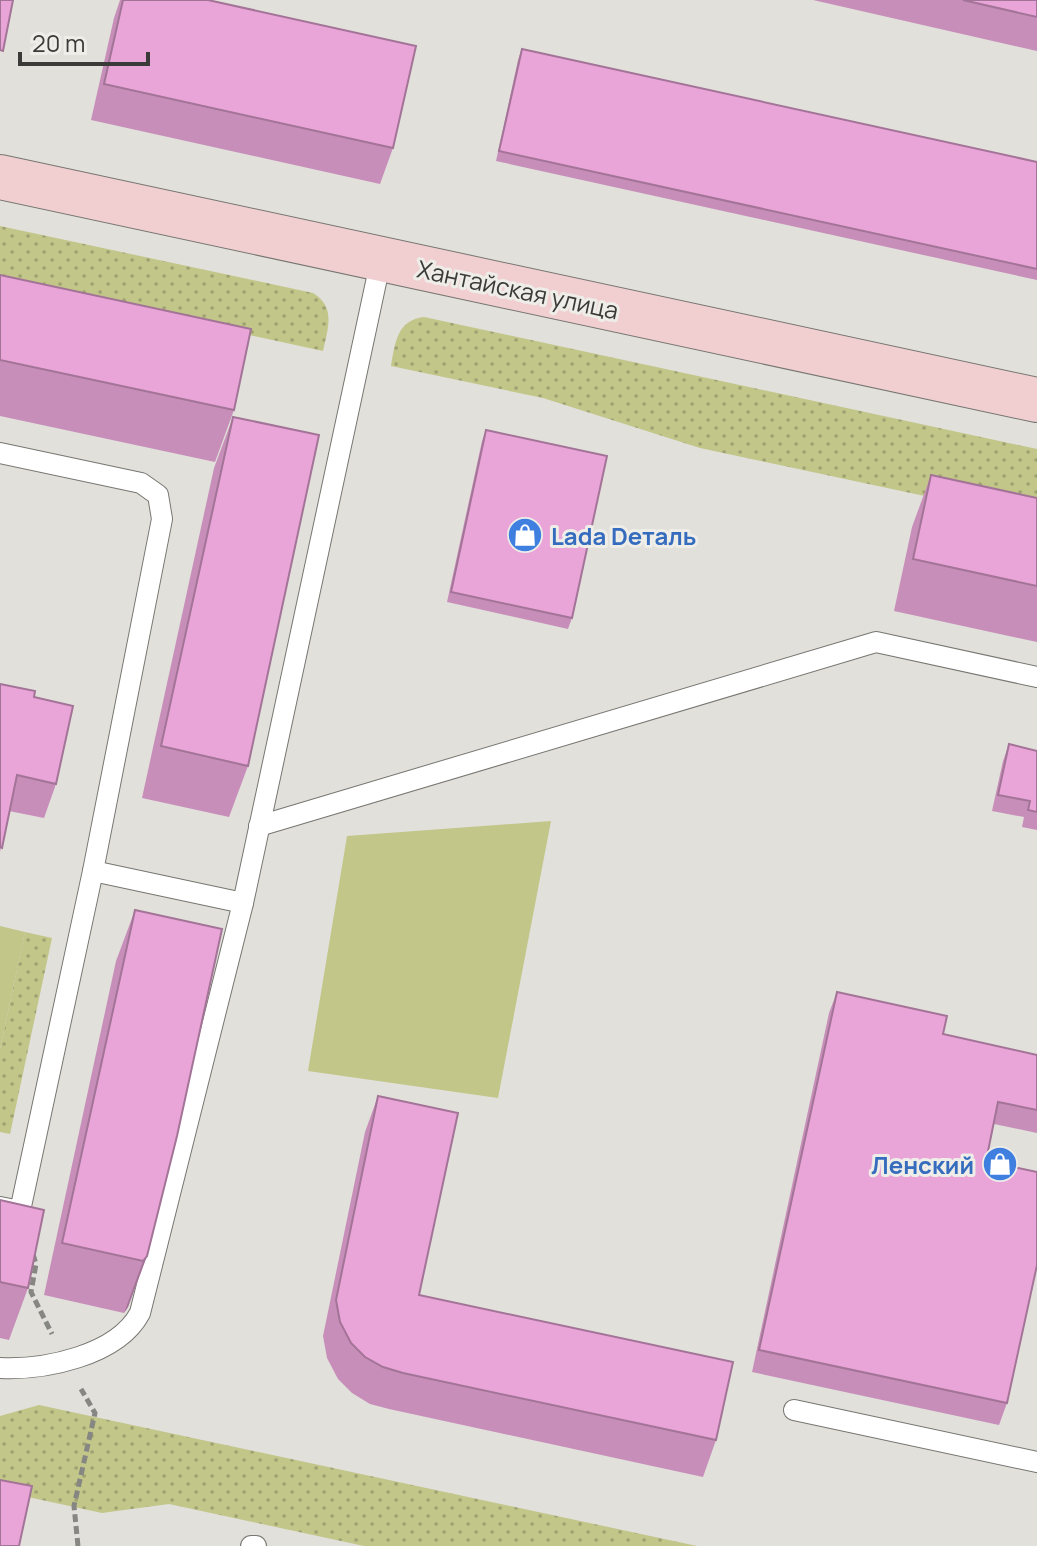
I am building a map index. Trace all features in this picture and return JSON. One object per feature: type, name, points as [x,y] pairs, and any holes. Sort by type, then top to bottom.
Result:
[{"type":"street","name":"Хантайская улица","points":[[0,177],[1037,400]]},
{"type":"lane","points":[[0,1368],[27,1369],[66,1362],[120,1338],[132,1328],[140,1313],[243,903],[381,259]]},
{"type":"lane","points":[[0,453],[141,483],[158,495],[162,519],[93,871],[10,1209]]},
{"type":"lane","points":[[259,826],[876,642],[1037,677]]},
{"type":"lane","points":[[93,871],[243,903]]},
{"type":"lane","points":[[794,1410],[1037,1462]]},
{"type":"path","points":[[10,1209],[36,1264],[31,1292],[95,1413],[74,1506],[78,1546]]},
{"type":"green space","points":[[0,226],[313,293],[328,311],[323,351],[0,281]]},
{"type":"green space","points":[[424,317],[1037,449],[1037,520],[700,448],[543,398],[391,366],[396,341],[403,328],[415,319]]},
{"type":"green space","points":[[551,821],[498,1098],[308,1071],[347,836]]},
{"type":"green space","points":[[0,926],[25,932],[0,1049]]},
{"type":"green space","points":[[25,932],[52,938],[10,1134],[0,1132],[0,1049]]},
{"type":"green space","points":[[39,1405],[697,1546],[364,1546],[169,1504],[102,1513],[0,1491],[0,1416]]},
{"type":"building","points":[[0,0],[13,0],[3,51],[0,50]]},
{"type":"building","points":[[123,0],[208,0],[416,46],[393,148],[104,84]]},
{"type":"building","points":[[963,0],[1037,0],[1037,17]]},
{"type":"building","points":[[522,49],[1037,162],[1037,269],[499,151]]},
{"type":"building","points":[[0,275],[251,329],[234,410],[0,360]]},
{"type":"building","points":[[233,417],[319,435],[248,766],[161,746]]},
{"type":"building","name":"Lada Dеталь","points":[[486,430],[607,456],[572,618],[451,592]]},
{"type":"building","points":[[931,475],[1037,498],[1037,586],[913,559]]},
{"type":"building","points":[[0,684],[35,691],[34,697],[73,706],[56,784],[17,775],[2,848],[0,847]]},
{"type":"building","points":[[1009,744],[1037,751],[1037,812],[1028,810],[1030,801],[998,795]]},
{"type":"building","points":[[135,910],[222,929],[177,1136],[147,1256],[143,1261],[62,1243]]},
{"type":"building","points":[[837,992],[947,1016],[943,1034],[1037,1055],[1037,1110],[998,1102],[986,1161],[1037,1172],[1037,1265],[1007,1403],[759,1350]]},
{"type":"building","points":[[378,1096],[458,1113],[419,1295],[733,1362],[716,1440],[403,1373],[365,1357],[351,1343],[340,1322],[336,1300]]},
{"type":"building","points":[[0,1200],[44,1210],[28,1288],[0,1282]]},
{"type":"building","points":[[0,1480],[32,1486],[19,1546],[0,1546]]},
{"type":"place","name":"Lada Dеталь","points":[[525,535]]},
{"type":"place","name":"Ленский","points":[[1000,1164]]}]
